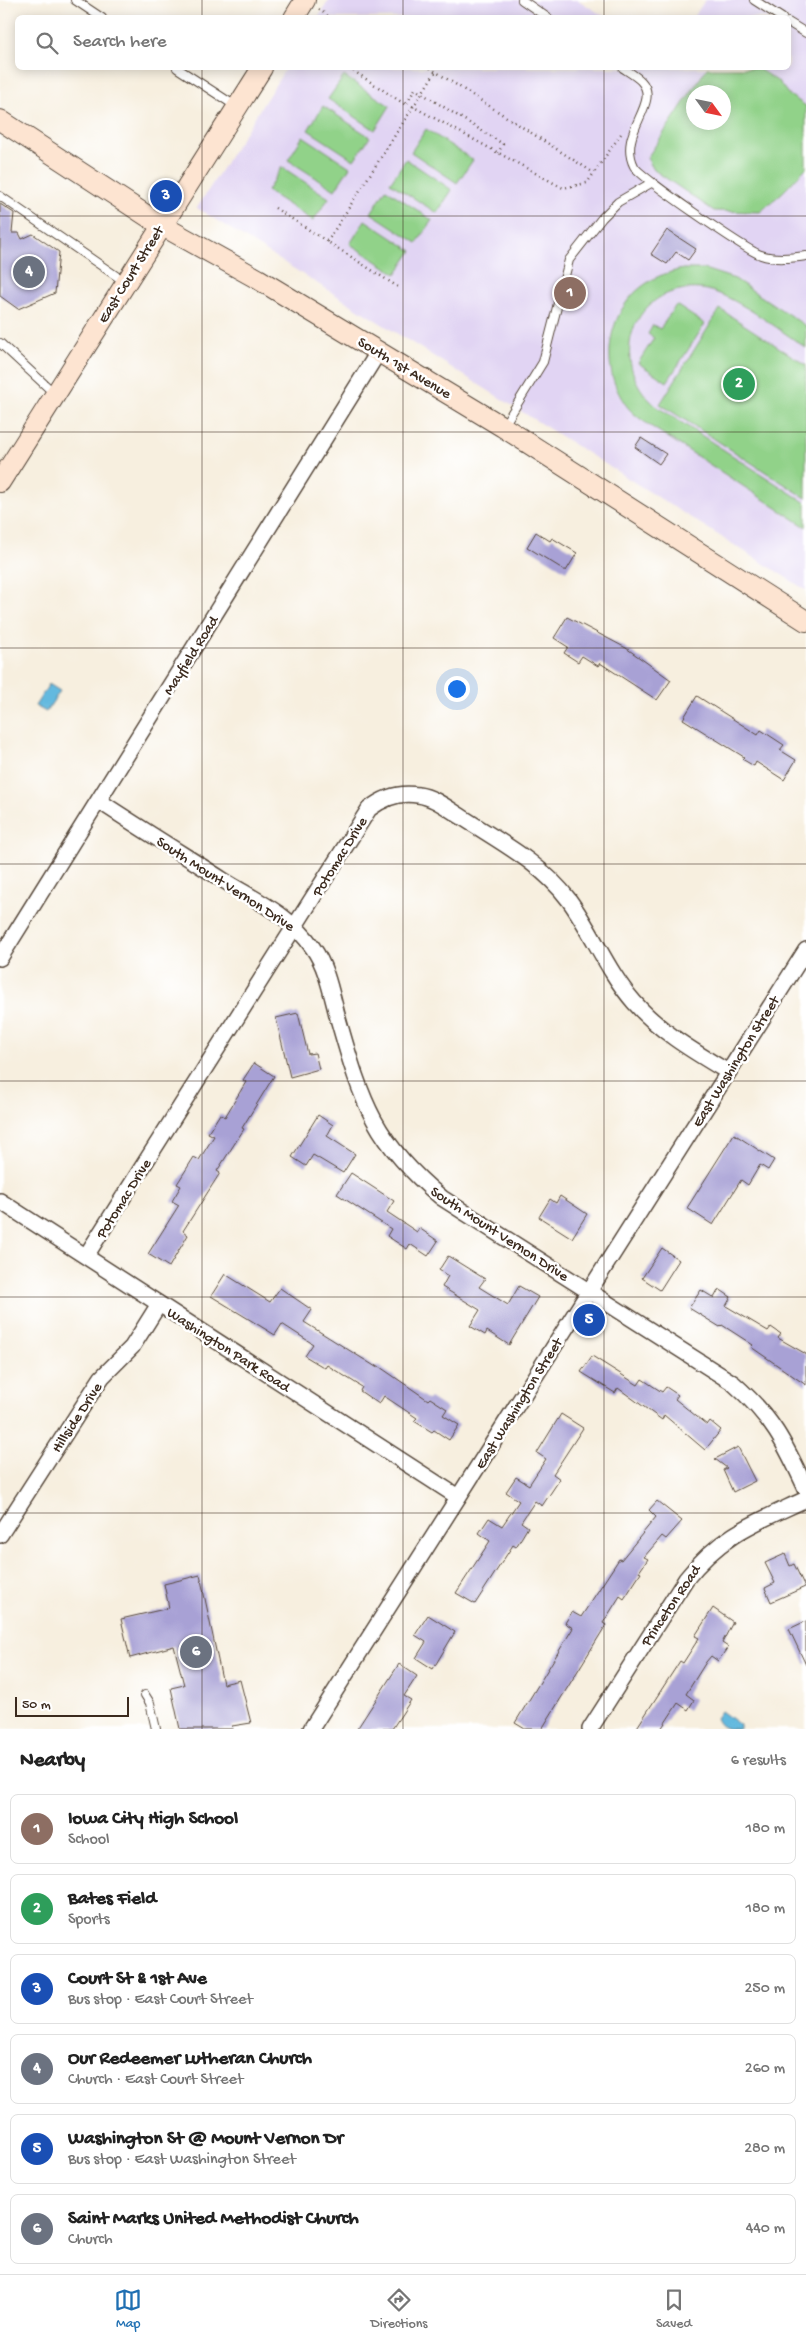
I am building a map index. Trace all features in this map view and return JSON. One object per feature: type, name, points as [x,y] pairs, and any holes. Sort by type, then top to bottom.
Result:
[{"type":"main road","points":[[298,15],[312,5]]},
{"type":"main road","name":"East Court Street","points":[[0,482],[261,70]]},
{"type":"main road","name":"South 1st Avenue","points":[[0,120],[161,225],[258,279],[503,427],[806,621]]},
{"type":"street","name":"Mayfield Road","points":[[0,958],[378,351]]},
{"type":"street","name":"Potomac Drive","points":[[86,1256],[369,809],[391,796],[407,793],[432,799],[516,852],[547,876],[568,899],[586,925],[614,975],[634,1002],[679,1042],[728,1072]]},
{"type":"street","name":"South Mount Vernon Drive","points":[[99,801],[276,912],[295,926],[314,949],[324,970],[362,1098],[377,1127],[395,1154],[417,1177],[442,1198],[734,1383],[754,1401],[771,1421],[785,1443],[806,1489]]},
{"type":"street","name":"East Washington Street","points":[[311,1729],[806,950]]},
{"type":"street","name":"Washington Park Road","points":[[2,1206],[86,1256],[458,1497]]},
{"type":"street","name":"Hillside Drive","points":[[0,1535],[102,1377],[132,1347],[159,1304]]},
{"type":"street","name":"Princeton Road","points":[[590,1729],[686,1579],[702,1559],[717,1545],[739,1530],[806,1499]]},
{"type":"lane","points":[[75,0],[98,15]]},
{"type":"lane","points":[[522,0],[544,15]]},
{"type":"lane","points":[[754,0],[777,15]]},
{"type":"lane","points":[[791,24],[806,33]]},
{"type":"lane","points":[[180,70],[236,107]]},
{"type":"lane","points":[[626,70],[642,82],[646,90],[647,103],[629,140],[634,167],[651,184],[760,255],[790,259],[806,256]]},
{"type":"lane","points":[[503,427],[543,362],[569,260],[602,218],[618,202],[651,184]]},
{"type":"lane","points":[[0,196],[126,282]]},
{"type":"lane","points":[[0,343],[55,394]]},
{"type":"lane","points":[[145,1695],[150,1703],[156,1729]]},
{"type":"path","points":[[312,5],[326,15]]},
{"type":"path","points":[[352,70],[406,105],[416,89],[503,144],[498,153]]},
{"type":"path","points":[[327,242],[436,71],[594,173]]},
{"type":"path","points":[[412,106],[563,188],[587,183],[624,130],[634,131]]},
{"type":"path","points":[[275,208],[398,287]]},
{"type":"shaded area","points":[[329,0],[578,0],[602,15],[320,15]]},
{"type":"shaded area","points":[[705,0],[806,0],[806,590],[197,208],[285,70],[791,70],[791,15],[695,15]]},
{"type":"green space","points":[[706,70],[760,70],[779,82],[788,94],[806,106],[806,168],[760,212],[714,211],[654,170],[647,158],[686,99],[686,130],[731,130],[731,85],[696,85]]},
{"type":"green space","points":[[344,76],[390,106],[375,130],[328,99]]},
{"type":"green space","points":[[323,106],[370,137],[354,160],[308,130]]},
{"type":"green space","points":[[426,129],[473,160],[457,183],[411,152]]},
{"type":"green space","points":[[303,136],[350,167],[335,190],[288,160]]},
{"type":"green space","points":[[406,159],[452,190],[437,213],[390,183]]},
{"type":"green space","points":[[282,167],[329,198],[313,221],[267,191]]},
{"type":"green space","points":[[386,189],[432,220],[417,243],[371,213]]},
{"type":"green space","points":[[365,220],[412,251],[396,274],[350,244]]},
{"type":"green space","points":[[683,269],[704,269],[735,279],[806,326],[806,348],[755,313],[713,291],[701,289],[677,291],[658,299],[643,312],[634,329],[630,349],[632,369],[640,388],[656,406],[806,503],[806,527],[642,420],[626,406],[616,387],[611,371],[610,354],[616,321],[624,306],[634,293],[651,280]]},
{"type":"green space","points":[[676,305],[705,324],[667,382],[638,363],[654,338],[648,334],[653,325],[660,329]]},
{"type":"green space","points":[[720,309],[806,365],[806,498],[660,404]]},
{"type":"water","points":[[49,684],[60,691],[46,712],[35,706]]},
{"type":"water","points":[[721,1711],[740,1725],[740,1729],[722,1726],[716,1718]]},
{"type":"building","points":[[0,204],[14,213],[12,233],[19,233],[22,239],[33,234],[59,252],[55,293],[18,309],[0,296]]},
{"type":"building","points":[[667,230],[696,249],[688,260],[676,252],[667,264],[651,254]]},
{"type":"building","points":[[641,438],[666,454],[659,464],[635,447]]},
{"type":"building","points":[[536,532],[550,541],[552,538],[577,553],[566,571],[527,547]]},
{"type":"building","points":[[567,617],[626,648],[671,680],[657,700],[600,663],[598,666],[582,656],[578,662],[564,653],[568,647],[554,638]]},
{"type":"building","points":[[697,696],[758,735],[761,730],[784,745],[780,750],[796,760],[784,780],[756,762],[754,766],[742,759],[744,757],[683,719]]},
{"type":"building","points":[[298,1013],[308,1054],[315,1053],[319,1069],[290,1077],[276,1018]]},
{"type":"building","points":[[254,1063],[274,1076],[242,1128],[244,1129],[217,1171],[220,1173],[183,1231],[188,1235],[169,1267],[148,1254],[179,1205],[172,1201],[181,1186],[177,1184],[194,1157],[199,1160],[214,1136],[208,1133],[220,1114],[225,1117],[246,1082],[243,1080]]},
{"type":"building","points":[[318,1115],[333,1125],[327,1136],[355,1154],[343,1173],[313,1155],[306,1166],[292,1157]]},
{"type":"building","points":[[734,1134],[774,1160],[768,1170],[760,1165],[748,1185],[741,1180],[713,1225],[687,1208]]},
{"type":"building","points":[[351,1173],[394,1201],[387,1212],[417,1232],[419,1228],[438,1241],[428,1256],[410,1244],[407,1249],[387,1236],[391,1229],[337,1194]]},
{"type":"building","points":[[560,1196],[587,1214],[572,1238],[539,1217],[550,1199],[556,1203]]},
{"type":"building","points":[[662,1248],[679,1260],[660,1290],[642,1278]]},
{"type":"building","points":[[448,1256],[485,1279],[479,1287],[508,1305],[519,1286],[538,1297],[509,1345],[487,1331],[485,1335],[470,1326],[480,1310],[442,1287],[448,1276],[439,1270]]},
{"type":"building","points":[[225,1274],[270,1302],[280,1288],[312,1310],[304,1322],[376,1367],[377,1365],[428,1400],[430,1398],[447,1409],[443,1415],[459,1425],[449,1440],[434,1430],[432,1432],[414,1421],[417,1418],[384,1396],[379,1404],[360,1391],[362,1387],[327,1365],[325,1368],[305,1356],[313,1344],[282,1324],[275,1335],[211,1296]]},
{"type":"building","points":[[719,1289],[731,1297],[726,1306],[768,1331],[771,1327],[781,1334],[778,1338],[806,1354],[806,1385],[751,1347],[753,1345],[722,1325],[720,1327],[689,1308],[701,1290],[714,1298]]},
{"type":"building","points":[[592,1356],[638,1385],[642,1379],[662,1392],[666,1387],[678,1395],[675,1399],[707,1425],[710,1421],[721,1430],[705,1450],[664,1415],[662,1420],[618,1388],[615,1393],[581,1372]]},
{"type":"building","points":[[561,1414],[583,1428],[553,1474],[560,1479],[542,1506],[535,1501],[521,1522],[528,1527],[516,1547],[513,1545],[475,1604],[456,1593],[490,1541],[479,1533],[489,1518],[502,1526],[519,1501],[506,1492],[516,1477],[529,1485],[546,1459],[537,1453]]},
{"type":"building","points":[[738,1447],[755,1481],[733,1492],[723,1470],[727,1468],[715,1459]]},
{"type":"building","points":[[657,1501],[682,1521],[666,1539],[662,1536],[644,1557],[648,1559],[639,1572],[641,1573],[624,1599],[620,1596],[603,1623],[606,1625],[542,1729],[525,1729],[515,1723],[573,1628],[565,1623],[572,1612],[581,1617],[619,1559],[621,1560],[656,1517],[649,1510]]},
{"type":"building","points":[[785,1554],[790,1566],[794,1564],[805,1587],[771,1602],[765,1588],[775,1583],[765,1563]]},
{"type":"building","points":[[200,1575],[223,1684],[240,1680],[251,1723],[232,1726],[233,1729],[180,1729],[171,1688],[184,1685],[174,1646],[130,1658],[121,1619],[169,1608],[164,1584]]},
{"type":"building","points":[[713,1608],[733,1622],[722,1643],[728,1647],[718,1661],[711,1656],[706,1662],[686,1694],[694,1700],[688,1710],[678,1703],[661,1729],[636,1729],[680,1661],[683,1663],[699,1638],[695,1636]]},
{"type":"building","points":[[428,1615],[455,1632],[433,1669],[416,1658],[426,1642],[415,1635]]},
{"type":"building","points":[[806,1621],[806,1665],[789,1629]]},
{"type":"building","points":[[399,1664],[417,1676],[404,1696],[411,1700],[392,1729],[357,1729]]},
{"type":"place","name":"Court St & 1st Ave","points":[[166,196]]},
{"type":"place","name":"Our Redeemer Lutheran Church","points":[[29,272]]},
{"type":"place","name":"Iowa City High School","points":[[570,293]]},
{"type":"place","name":"Bates Field","points":[[739,384]]},
{"type":"place","name":"Washington St @ Mount Vernon Dr","points":[[589,1320]]},
{"type":"place","name":"Saint Marks United Methodist Church","points":[[196,1652]]}]
